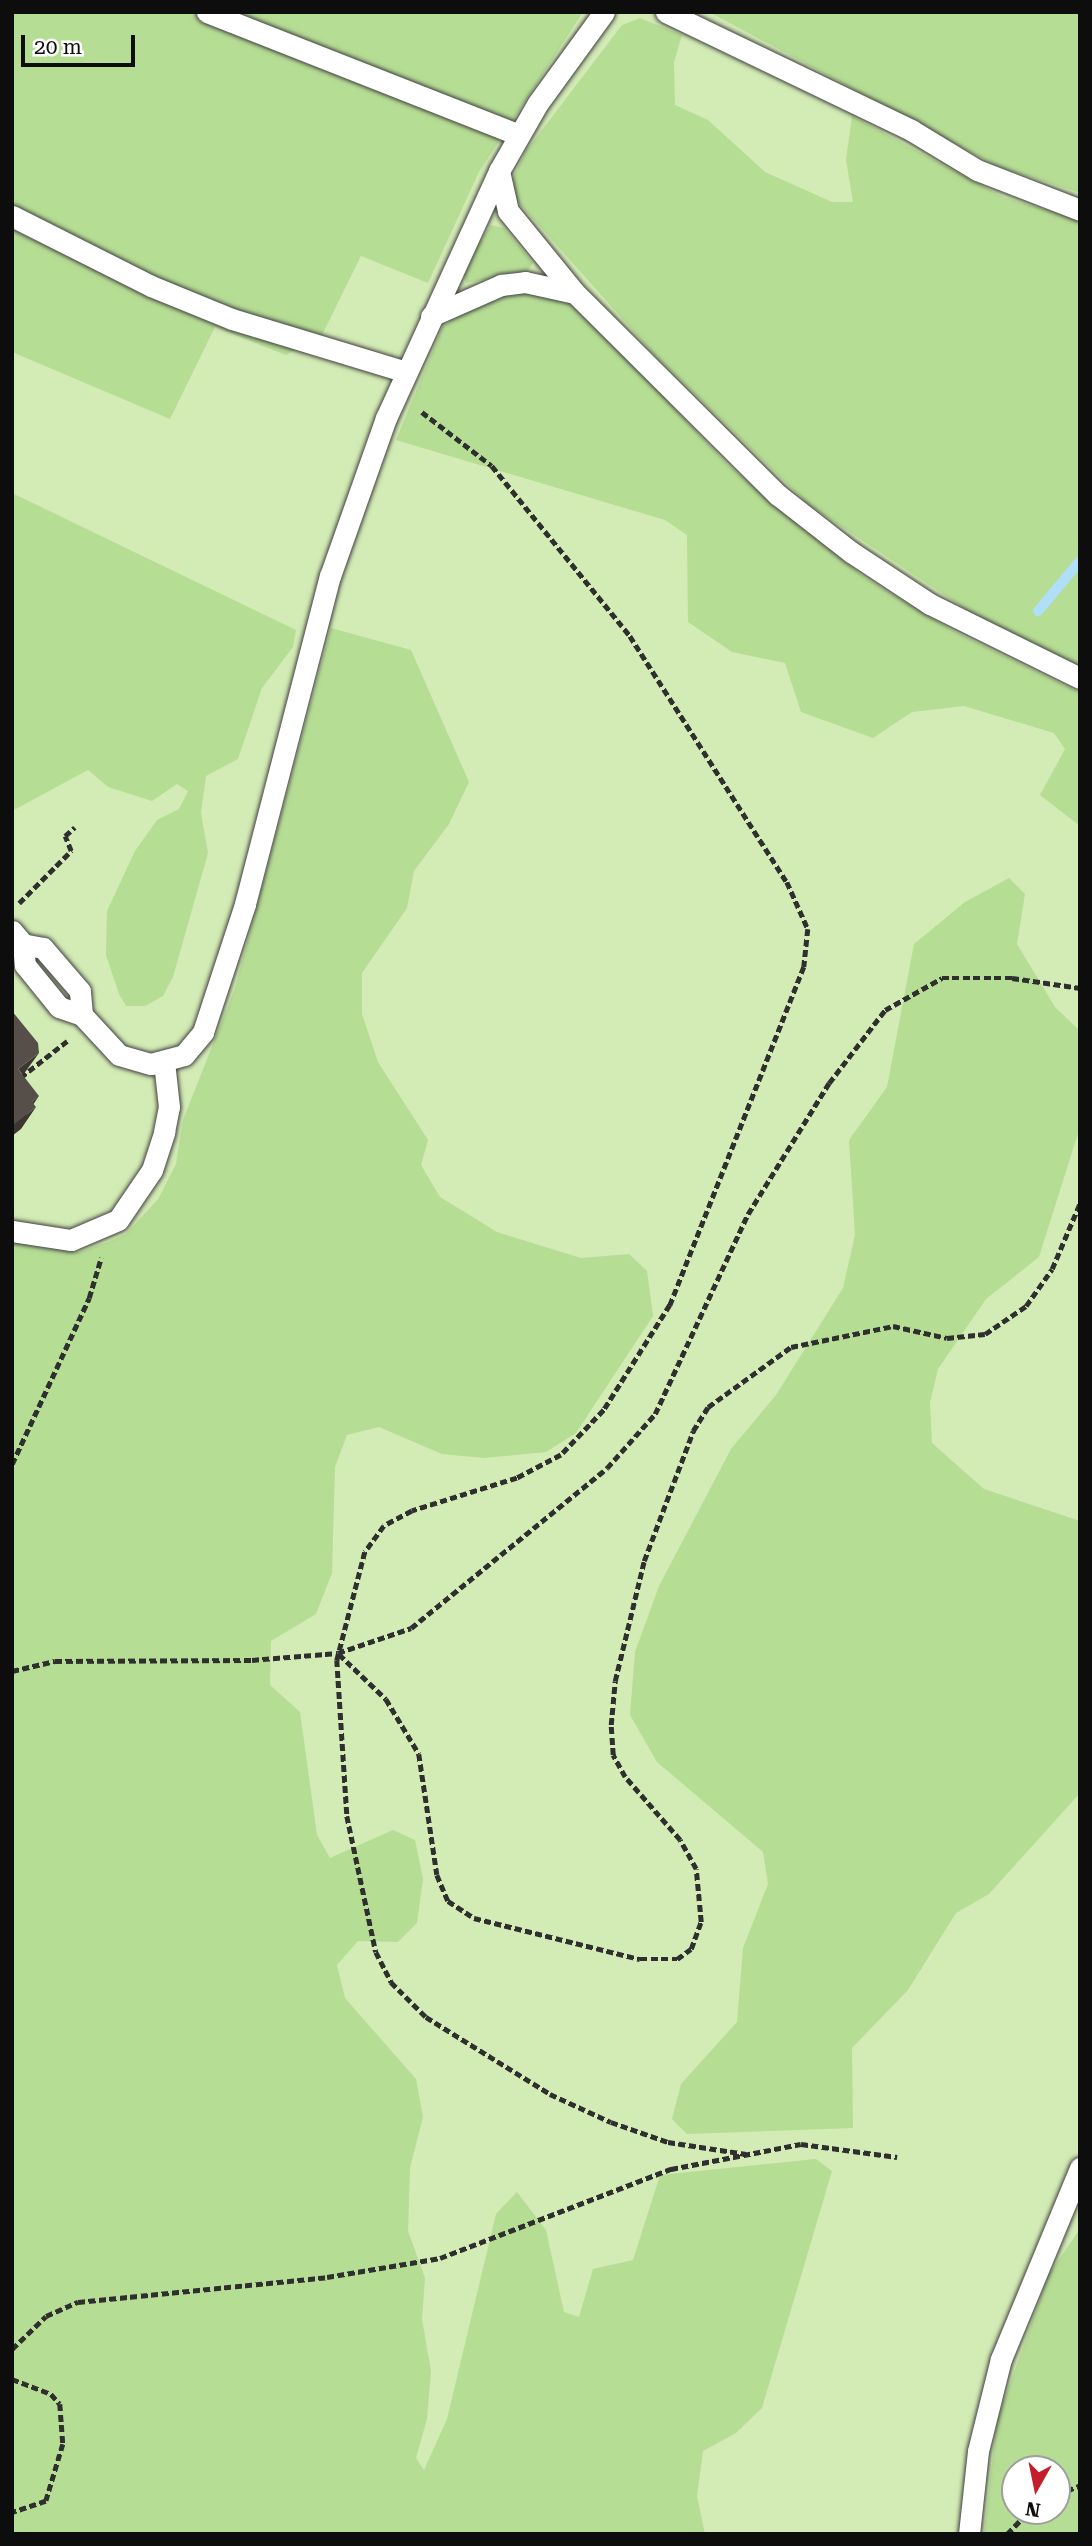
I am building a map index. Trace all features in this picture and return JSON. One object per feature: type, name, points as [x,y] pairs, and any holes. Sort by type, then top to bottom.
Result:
[{"type":"lane","points":[[207,12],[519,135]]},
{"type":"lane","points":[[18,938],[25,965],[45,990],[59,1006],[82,1015],[119,1055],[164,1062],[193,1047],[214,1006],[322,602],[405,372],[499,171],[519,135],[604,12]]},
{"type":"lane","points":[[666,12],[911,130],[977,170],[1080,210]]},
{"type":"lane","points":[[499,171],[508,211],[575,293],[778,495],[851,552],[930,604],[1080,678]]},
{"type":"lane","points":[[12,216],[221,314],[405,372]]},
{"type":"lane","points":[[431,316],[502,285],[525,282],[575,293]]},
{"type":"lane","points":[[12,1231],[71,1240],[105,1229],[152,1170],[169,1107],[164,1062]]},
{"type":"lane","points":[[969,2534],[980,2440],[1001,2359],[1080,2168]]},
{"type":"path","points":[[396,396],[492,466],[631,636],[787,881],[808,929],[804,967],[670,1305],[604,1410],[550,1461],[384,1526],[365,1552],[338,1653],[347,1816],[376,1952],[391,1983],[462,2043],[550,2094],[668,2141],[746,2154]]},
{"type":"path","points":[[12,908],[46,884],[71,851],[65,836],[75,827]]},
{"type":"path","points":[[12,1671],[55,1661],[252,1661],[338,1653],[411,1629],[480,1578],[607,1468],[655,1414],[748,1214],[829,1083],[885,1010],[942,978],[1012,978],[1080,988]]},
{"type":"path","points":[[12,1084],[67,1041]]},
{"type":"path","points":[[338,1653],[386,1699],[419,1754],[437,1875],[448,1901],[474,1918],[640,1959],[677,1959],[691,1949],[701,1922],[695,1869],[680,1840],[625,1777],[612,1755],[611,1725],[644,1561],[693,1431],[708,1407],[791,1348],[892,1326],[947,1338],[985,1334],[1026,1306],[1052,1269],[1080,1203]]},
{"type":"path","points":[[12,1464],[89,1298],[105,1229]]},
{"type":"path","points":[[12,2349],[46,2316],[78,2302],[327,2277],[440,2258],[671,2169],[746,2154],[827,2144],[897,2158]]},
{"type":"path","points":[[12,2379],[51,2394],[60,2404],[63,2444],[46,2501],[12,2513]]},
{"type":"green space","points":[[12,12],[1080,12],[1080,2534],[12,2534]]},
{"type":"green space","points":[[12,12],[583,12],[479,172],[428,283],[361,256],[322,335],[286,355],[215,327],[170,419],[12,352]]},
{"type":"green space","points":[[709,12],[1080,12],[1080,193],[997,166]]},
{"type":"green space","points":[[640,18],[682,35],[674,62],[675,105],[708,120],[765,172],[832,202],[853,202],[846,160],[852,116],[1003,197],[1080,220],[1080,665],[985,622],[809,505],[653,353],[518,202],[512,180],[526,151],[622,25]]},
{"type":"green space","points":[[491,225],[504,228],[533,263],[527,272],[466,283],[463,270]]},
{"type":"green space","points":[[515,292],[546,293],[576,304],[728,465],[865,578],[953,631],[1080,693],[1080,826],[1040,795],[1065,749],[1054,733],[964,706],[912,712],[873,738],[801,712],[785,663],[732,652],[688,622],[687,535],[665,520],[396,440],[443,326],[486,299]]},
{"type":"green space","points":[[12,493],[296,630],[293,647],[262,688],[238,759],[206,776],[201,813],[208,853],[173,977],[163,996],[145,1006],[126,1006],[119,994],[106,955],[107,911],[135,851],[157,820],[179,809],[188,791],[177,784],[152,801],[108,787],[88,770],[12,811]]},
{"type":"green space","points":[[331,628],[411,650],[469,782],[449,824],[414,871],[407,908],[362,973],[362,1014],[378,1062],[428,1140],[421,1165],[440,1197],[497,1232],[581,1258],[629,1254],[647,1271],[653,1316],[576,1433],[546,1452],[484,1458],[442,1454],[379,1427],[347,1435],[335,1467],[332,1573],[316,1614],[271,1641],[270,1685],[300,1712],[317,1835],[330,1858],[393,1830],[415,1840],[423,1879],[417,1923],[398,1942],[358,1941],[337,1965],[345,1998],[416,2079],[423,2117],[410,2168],[408,2231],[425,2278],[422,2319],[431,2371],[427,2419],[416,2458],[424,2470],[447,2419],[496,2214],[517,2192],[546,2230],[564,2312],[579,2317],[593,2269],[633,2260],[660,2175],[816,2159],[832,2171],[762,2408],[736,2433],[703,2451],[697,2496],[705,2534],[12,2534],[12,1240],[79,1252],[126,1234],[158,1199],[176,1164],[183,1120],[235,988]]},
{"type":"green space","points":[[1009,878],[1025,894],[1017,944],[1055,1007],[1080,1031],[1080,1127],[1039,1257],[986,1299],[938,1369],[930,1403],[932,1443],[984,1489],[1080,1521],[1080,1793],[989,1894],[956,1913],[908,1990],[852,2048],[853,2128],[687,2134],[672,2119],[681,2084],[737,2022],[743,1948],[768,1884],[763,1852],[657,1762],[630,1715],[635,1652],[659,1586],[731,1449],[776,1395],[843,1288],[855,1235],[849,1140],[887,1087],[914,944],[965,902]]},
{"type":"green space","points":[[1080,2229],[1080,2534],[984,2534],[997,2420],[1049,2274]]},
{"type":"building","points":[[12,1011],[38,1043],[39,1053],[18,1069],[39,1096],[32,1102],[36,1107],[12,1126]]},
{"type":"waterway","points":[[1038,611],[1080,561]]}]
